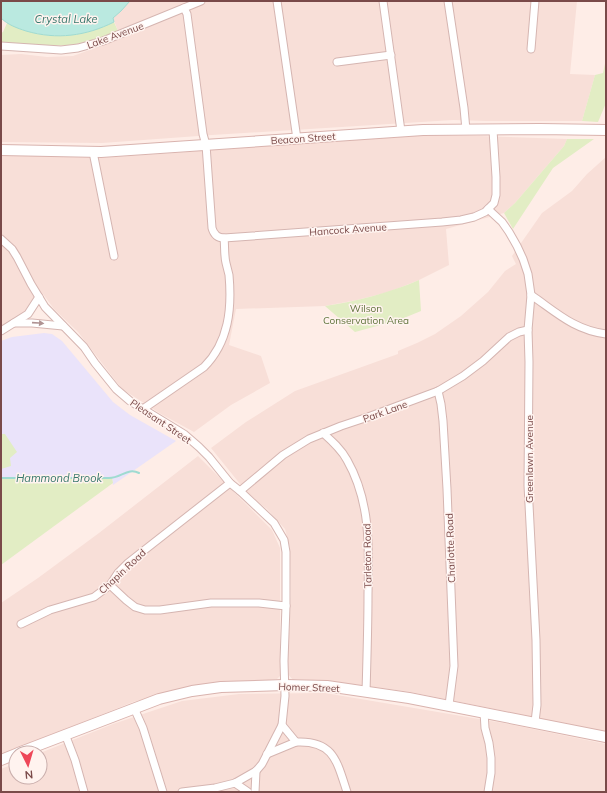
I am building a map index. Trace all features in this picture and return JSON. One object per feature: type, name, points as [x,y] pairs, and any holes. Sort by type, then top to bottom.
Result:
[{"type":"street","name":"Lake Avenue","points":[[1,46],[61,50],[103,42],[201,1]]},
{"type":"street","points":[[277,1],[297,138]]},
{"type":"street","points":[[383,1],[401,131]]},
{"type":"street","points":[[448,1],[466,130]]},
{"type":"street","points":[[531,49],[535,1]]},
{"type":"street","points":[[143,409],[194,375],[212,359],[220,345],[228,323],[230,305],[229,274],[225,257],[224,238],[218,237],[213,231],[206,145],[187,14],[184,8]]},
{"type":"street","points":[[337,62],[391,56]]},
{"type":"street","points":[[488,209],[494,203],[496,195],[493,130]]},
{"type":"street","name":"Beacon Street","points":[[1,150],[93,152],[401,131],[606,130]]},
{"type":"street","points":[[93,152],[114,256]]},
{"type":"street","name":"Hancock Avenue","points":[[224,238],[442,222],[474,217],[488,209]]},
{"type":"street","name":"Greenlawn Avenue","points":[[488,209],[502,222],[517,246],[528,274],[532,295],[528,330],[528,485],[536,640],[537,705],[535,722]]},
{"type":"street","name":"Pleasant Street","points":[[1,239],[12,249],[45,307],[62,326],[73,334],[116,388],[129,400],[184,434],[199,447],[230,483],[274,523],[284,540],[286,552],[286,606],[284,661],[285,696],[282,725],[268,754],[256,772]]},
{"type":"street","points":[[532,295],[571,323],[584,329],[606,334]]},
{"type":"street","points":[[1,331],[28,314],[39,297]]},
{"type":"street","points":[[14,323],[62,326]]},
{"type":"street","name":"Park Lane","points":[[240,491],[271,465],[308,439],[438,391],[463,376],[483,361],[509,337],[519,332],[528,330]]},
{"type":"street","name":"Charlotte Road","points":[[438,391],[443,421],[454,666],[449,705]]},
{"type":"street","name":"Tarleton Road","points":[[323,433],[337,446],[347,460],[356,478],[362,496],[367,521],[369,546],[366,692]]},
{"type":"street","name":"Chapin Road","points":[[21,624],[50,610],[94,597],[110,585],[118,573],[128,563],[230,483]]},
{"type":"street","points":[[110,585],[135,607],[145,610],[160,610],[211,603],[259,603],[286,606]]},
{"type":"street","name":"Homer Street","points":[[38,745],[159,699],[192,691],[285,685],[327,686],[409,698],[606,737]]},
{"type":"street","points":[[134,708],[143,728],[163,792]]},
{"type":"street","points":[[484,712],[485,728],[491,758],[491,773],[488,792]]},
{"type":"street","points":[[282,725],[296,742]]},
{"type":"street","points":[[66,734],[84,792]]},
{"type":"street","points":[[268,754],[296,742],[302,741],[317,743],[326,748],[332,755],[339,768],[347,792]]},
{"type":"street","points":[[182,792],[215,788],[235,783],[256,772]]},
{"type":"street","points":[[255,792],[256,772]]},
{"type":"street","points":[[235,783],[248,792]]},
{"type":"shaded area","points":[[130,1],[577,1],[570,74],[595,75],[582,121],[453,120],[102,143],[1,142],[1,55],[21,54],[47,57],[73,56],[103,45],[119,38],[113,18]]},
{"type":"shaded area","points":[[412,136],[479,136],[567,139],[564,146],[515,203],[504,213],[446,229],[449,265],[419,280],[389,292],[357,300],[325,306],[236,309],[229,345],[261,356],[270,383],[231,405],[194,432],[161,414],[122,389],[78,332],[54,309],[43,294],[30,303],[27,311],[1,326],[1,155],[100,158],[307,142]]},
{"type":"shaded area","points":[[606,157],[606,732],[411,692],[338,682],[293,680],[287,673],[291,596],[290,548],[285,529],[267,509],[249,495],[211,448],[246,422],[295,391],[398,354],[398,351],[435,334],[461,316],[488,292],[505,271],[516,264],[512,256],[542,213],[572,191],[587,174]]},
{"type":"shaded area","points":[[44,333],[52,334],[62,341],[113,402],[130,415],[176,441],[113,485],[112,478],[1,478],[1,341],[12,337]]},
{"type":"shaded area","points":[[198,456],[272,530],[280,548],[280,676],[277,679],[269,680],[208,683],[175,690],[133,702],[26,745],[8,745],[8,752],[1,755],[1,603],[99,533]]},
{"type":"shaded area","points":[[325,693],[503,723],[606,744],[606,792],[1,792],[1,769],[8,766],[8,785],[48,785],[48,750],[113,724],[182,701],[239,694]]},
{"type":"green space","points":[[114,22],[118,31],[97,39],[76,44],[48,46],[1,42],[1,33],[3,32],[7,23],[35,33],[61,36],[87,32]]},
{"type":"green space","points":[[606,59],[606,103],[598,122],[582,121],[595,75],[603,73]]},
{"type":"green space","points":[[567,139],[594,139],[553,168],[513,229],[504,213],[515,203],[564,146]]},
{"type":"green space","name":"Wilson Conservation Area","points":[[419,280],[421,311],[399,320],[355,332],[325,306],[373,296]]},
{"type":"green space","points":[[1,434],[5,434],[17,452],[10,458],[11,466],[1,469]]},
{"type":"green space","points":[[1,478],[112,478],[113,483],[1,565]]},
{"type":"water","name":"Crystal Lake","points":[[1,1],[130,1],[113,18],[114,22],[93,31],[60,36],[38,34],[26,31],[10,24],[1,18]]},
{"type":"waterway","name":"Hammond Brook","points":[[1,478],[113,478],[131,471],[139,473]]}]
